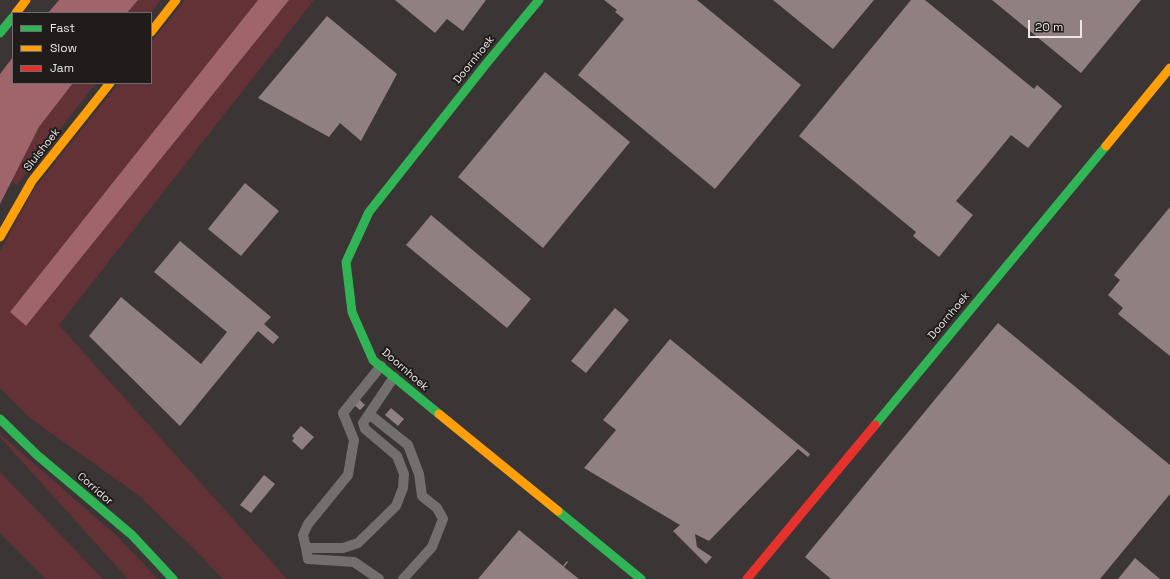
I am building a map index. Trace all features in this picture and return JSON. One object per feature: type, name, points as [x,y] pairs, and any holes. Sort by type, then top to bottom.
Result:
[{"type":"street","points":[[17,12],[26,0]]},
{"type":"street","points":[[152,31],[176,0]]},
{"type":"street","name":"Doornhoek","points":[[539,0],[486,64],[370,212],[346,262],[352,312],[372,360],[641,579]]},
{"type":"street","points":[[0,33],[12,18]]},
{"type":"street","name":"Doornhoek","points":[[747,579],[1170,68]]},
{"type":"street","name":"Sluishoek","points":[[0,237],[32,181],[109,84]]},
{"type":"street","name":"Corridor","points":[[0,419],[38,455],[132,535],[173,579]]},
{"type":"lane","points":[[379,579],[354,562],[308,559],[302,535],[308,524],[348,475],[354,440],[343,413],[381,366]]},
{"type":"lane","points":[[306,548],[343,548],[358,543],[396,506],[403,488],[404,474],[397,456],[365,428],[363,423],[394,377]]},
{"type":"lane","points":[[369,414],[408,445],[419,474],[422,496],[437,508],[442,519],[432,547],[403,579]]},
{"type":"shaded area","points":[[59,0],[138,0],[128,12],[49,12]]},
{"type":"shaded area","points":[[138,0],[161,0],[152,12],[128,12]]},
{"type":"shaded area","points":[[185,0],[258,0],[10,312],[26,326],[289,0],[314,0],[59,325],[287,579],[223,579],[137,494],[30,418],[0,388],[0,251],[34,189],[118,84],[152,84],[152,41]]},
{"type":"shaded area","points":[[258,0],[289,0],[26,326],[10,312]]},
{"type":"shaded area","points":[[12,58],[12,84],[72,84],[39,127],[0,204],[0,74]]},
{"type":"shaded area","points":[[72,84],[95,84],[17,185],[12,181],[39,127]]},
{"type":"shaded area","points":[[0,434],[116,535],[158,579],[128,579],[0,437]]},
{"type":"shaded area","points":[[0,472],[103,579],[46,579],[0,533]]},
{"type":"building","points":[[395,0],[486,0],[463,31],[447,19],[435,33]]},
{"type":"building","points":[[604,0],[697,0],[801,85],[715,189],[578,75],[624,19],[615,12],[617,10]]},
{"type":"building","points":[[773,0],[874,0],[833,49]]},
{"type":"building","points":[[911,0],[925,0],[1034,89],[1037,85],[1062,106],[1028,148],[1011,135],[956,201],[973,215],[939,257],[913,236],[916,232],[799,136]]},
{"type":"building","points":[[992,0],[1141,0],[1081,73]]},
{"type":"building","points":[[327,16],[397,74],[361,141],[340,123],[329,137],[258,98]]},
{"type":"building","points":[[545,72],[630,142],[543,248],[458,177]]},
{"type":"building","points":[[245,183],[279,211],[241,256],[208,229]]},
{"type":"building","points":[[1170,207],[1170,356],[1118,314],[1123,308],[1108,295],[1120,280],[1114,275]]},
{"type":"building","points":[[431,215],[531,299],[507,328],[406,245]]},
{"type":"building","points":[[180,241],[271,317],[264,324],[279,337],[273,344],[258,331],[180,426],[89,336],[121,297],[201,364],[227,332],[154,272]]},
{"type":"building","points":[[615,308],[629,320],[586,373],[571,361]]},
{"type":"building","points":[[998,323],[1170,465],[1170,494],[1100,579],[831,579],[805,557]]},
{"type":"building","points":[[670,339],[810,454],[808,457],[798,449],[709,541],[695,534],[697,547],[712,557],[706,564],[673,531],[680,525],[584,468],[616,430],[603,420]]},
{"type":"building","points":[[359,399],[365,405],[360,410],[354,405]]},
{"type":"building","points":[[391,408],[404,419],[398,426],[385,415]]},
{"type":"building","points":[[301,426],[314,437],[302,450],[292,441],[294,438],[292,436]]},
{"type":"building","points":[[264,475],[275,484],[251,513],[240,505]]},
{"type":"building","points":[[519,530],[563,566],[567,561],[568,562],[564,567],[579,579],[478,579]]},
{"type":"building","points":[[1135,558],[1160,579],[1118,579]]},
{"type":"traffic: fast","points":[[439,414],[373,360],[352,312],[346,262],[369,212],[486,64],[539,0]]},
{"type":"traffic: fast","points":[[0,33],[12,18]]},
{"type":"traffic: fast","points":[[875,425],[1106,146]]},
{"type":"traffic: fast","points":[[0,419],[37,455],[132,535],[173,579]]},
{"type":"traffic: fast","points":[[558,511],[641,579]]},
{"type":"traffic: slow","points":[[17,12],[26,0]]},
{"type":"traffic: slow","points":[[152,31],[176,0]]},
{"type":"traffic: slow","points":[[1106,146],[1170,68]]},
{"type":"traffic: slow","points":[[0,237],[32,181],[109,84]]},
{"type":"traffic: slow","points":[[439,414],[558,511]]},
{"type":"traffic: jam","points":[[747,579],[875,425]]}]
